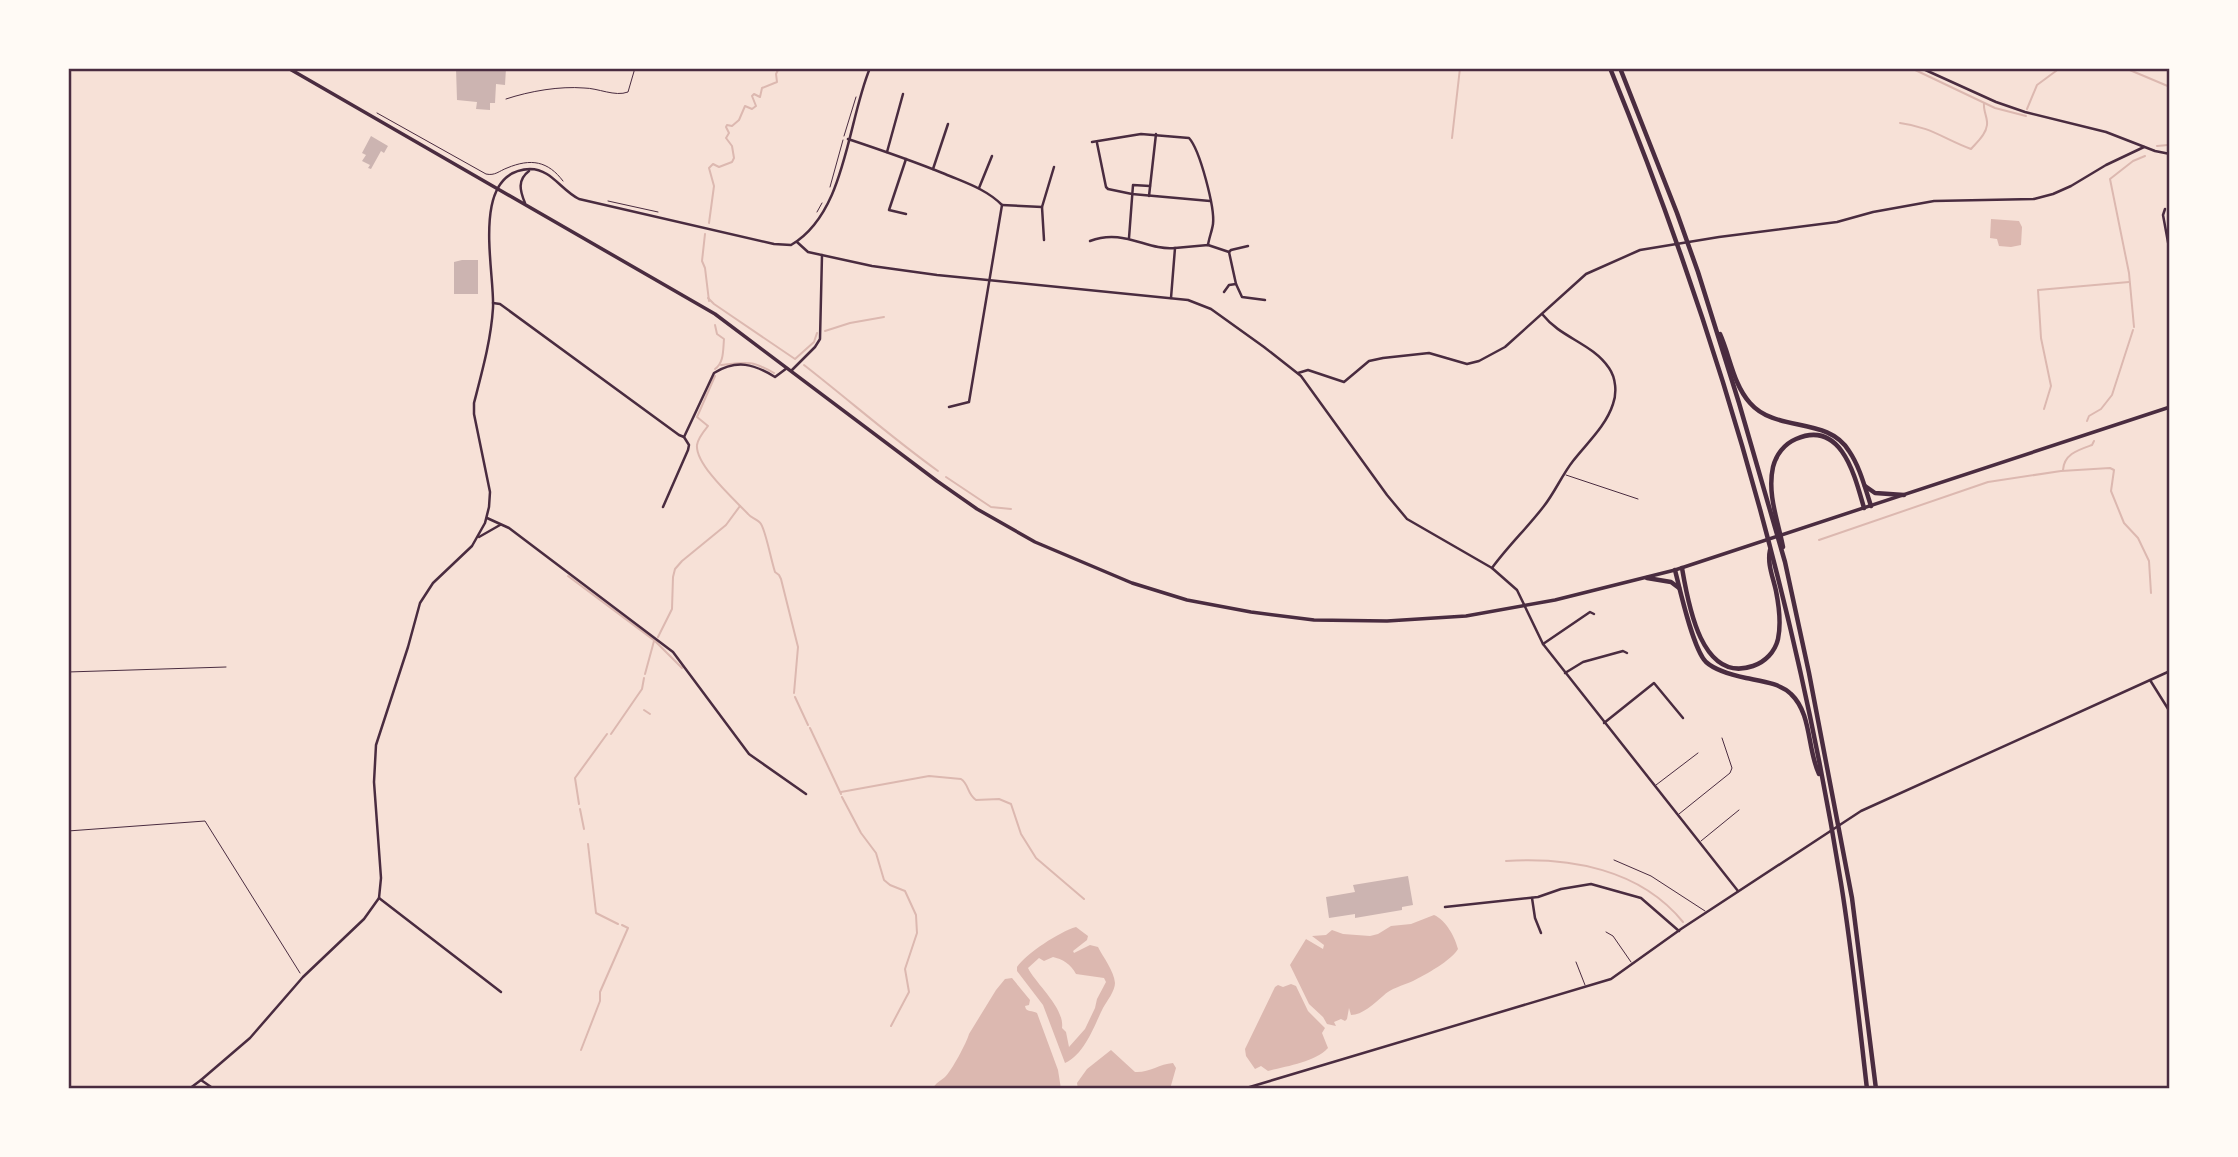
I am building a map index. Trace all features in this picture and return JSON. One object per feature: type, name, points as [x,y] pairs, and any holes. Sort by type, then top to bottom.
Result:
[{"type":"highway","points":[[1610,68],[1642,146],[1703,320],[1736,421],[1770,549],[1802,681],[1841,884],[1867,1089]]},
{"type":"highway","points":[[1620,68],[1677,214],[1737,382],[1748,401],[1768,417],[1824,431],[1849,449],[1871,506]]},
{"type":"highway","points":[[1711,314],[1785,562]]},
{"type":"highway","points":[[1864,508],[1849,461],[1835,443],[1821,436],[1808,435],[1786,444],[1773,469],[1772,489],[1853,898],[1876,1089]]},
{"type":"highway","points":[[1864,485],[1875,493],[1904,495]]},
{"type":"highway","points":[[1682,568],[1701,639],[1707,651],[1721,665],[1732,668],[1754,666],[1770,655],[1779,637],[1777,593],[1768,558],[1770,549]]},
{"type":"highway","points":[[1675,570],[1703,658],[1709,664],[1734,675],[1780,687],[1789,692],[1804,716],[1817,771],[1822,780]]},
{"type":"highway","points":[[1647,578],[1671,582],[1680,590]]},
{"type":"main road","points":[[288,68],[715,314],[937,481],[977,509],[1035,542],[1132,583],[1188,600],[1251,612],[1314,620],[1387,621],[1466,616],[1519,607],[1682,568],[2170,407]]},
{"type":"street","points":[[189,1089],[250,1038],[303,977],[364,919],[379,898],[381,878],[374,782],[376,745],[420,603],[433,583],[472,547],[486,518],[490,492],[474,403],[490,338],[493,303],[489,245],[492,205],[498,187],[509,176],[531,169],[551,176],[564,190],[579,199],[783,246],[797,242],[810,230],[829,201],[870,68]]},
{"type":"street","points":[[1921,68],[1996,102],[2106,132],[2170,154]]},
{"type":"street","points":[[887,152],[902,94]]},
{"type":"street","points":[[933,169],[948,124]]},
{"type":"street","points":[[1092,142],[1141,134],[1185,136],[1193,141],[1201,159],[1213,221],[1208,246]]},
{"type":"street","points":[[1149,196],[1156,134]]},
{"type":"street","points":[[848,139],[979,188],[1002,205],[1042,207]]},
{"type":"street","points":[[1097,142],[1106,187],[1110,190],[1210,201]]},
{"type":"street","points":[[1298,373],[1308,370],[1344,382],[1369,361],[1422,353],[1472,363],[1500,351],[1586,274],[1645,249],[1837,222],[1873,212],[1934,201],[2034,199],[2070,186],[2144,146]]},
{"type":"street","points":[[979,188],[992,156]]},
{"type":"street","points":[[906,159],[889,209],[906,214]]},
{"type":"street","points":[[1044,240],[1042,207],[1054,167]]},
{"type":"street","points":[[525,203],[520,186],[522,178],[531,169]]},
{"type":"street","points":[[1129,238],[1133,185],[1150,186]]},
{"type":"street","points":[[949,407],[969,402],[1002,205]]},
{"type":"street","points":[[2165,209],[2163,215],[2170,253]]},
{"type":"street","points":[[1090,241],[1098,238],[1129,238],[1168,249],[1208,246],[1229,252],[1248,246]]},
{"type":"street","points":[[797,242],[808,252],[872,266],[1188,300],[1211,309],[1265,346],[1298,373],[1407,519],[1492,568],[1520,593],[1542,643],[1738,891]]},
{"type":"street","points":[[1171,298],[1175,248]]},
{"type":"street","points":[[1229,252],[1236,284],[1242,297],[1265,300]]},
{"type":"street","points":[[684,436],[712,376],[718,371],[748,364],[760,367],[775,377],[789,369],[814,347],[820,339],[822,255]]},
{"type":"street","points":[[1224,292],[1229,285],[1236,284]]},
{"type":"street","points":[[493,303],[500,304],[679,435],[684,436],[689,444],[688,450],[663,507]]},
{"type":"street","points":[[1492,568],[1546,503],[1564,474],[1608,416],[1614,403],[1615,386],[1612,373],[1598,355],[1558,331],[1543,315]]},
{"type":"street","points":[[486,518],[509,528],[673,652],[749,754],[806,793]]},
{"type":"street","points":[[479,537],[500,525]]},
{"type":"street","points":[[1542,643],[1590,612],[1594,614]]},
{"type":"street","points":[[1566,673],[1583,662],[1623,651],[1627,653]]},
{"type":"street","points":[[1243,1089],[1611,979],[1738,891],[1861,811],[2170,671]]},
{"type":"street","points":[[2150,680],[2170,712]]},
{"type":"street","points":[[1604,723],[1654,683],[1683,718]]},
{"type":"street","points":[[1445,907],[1532,898],[1572,886],[1591,884],[1641,898],[1680,930]]},
{"type":"street","points":[[379,898],[501,992]]},
{"type":"street","points":[[1532,898],[1541,933]]},
{"type":"street","points":[[201,1080],[214,1089]]},
{"type":"lane","points":[[531,169],[533,162]]},
{"type":"lane","points":[[1564,474],[1638,499]]},
{"type":"lane","points":[[1678,815],[1730,773],[1732,768],[1722,738]]},
{"type":"lane","points":[[1654,786],[1698,753]]},
{"type":"lane","points":[[1699,843],[1739,810]]},
{"type":"lane","points":[[1614,860],[1651,876],[1707,913]]},
{"type":"lane","points":[[1606,932],[1613,936],[1632,964]]},
{"type":"lane","points":[[1576,962],[1586,987]]},
{"type":"path","points":[[506,99],[570,88],[622,94],[628,92],[631,87],[635,68]]},
{"type":"path","points":[[829,189],[857,91]]},
{"type":"path","points":[[375,112],[490,175],[510,166],[533,162],[549,167],[565,184]]},
{"type":"path","points":[[813,217],[824,198]]},
{"type":"path","points":[[2165,209],[2170,199]]},
{"type":"path","points":[[605,200],[667,215]]},
{"type":"path","points":[[68,672],[226,667]]},
{"type":"path","points":[[68,831],[205,821],[303,977]]},
{"type":"shaded area","points":[[1991,219],[2019,221],[2022,227],[2021,245],[1999,246],[1997,239],[1990,238]]},
{"type":"shaded area","points":[[1434,915],[1449,929],[1458,949],[1444,962],[1390,991],[1359,1013],[1351,1015],[1349,1008],[1347,1019],[1334,1022],[1336,1026],[1327,1024],[1309,1004],[1290,965],[1306,939],[1323,949],[1324,945],[1312,936],[1326,935],[1332,930],[1343,934],[1370,936],[1391,926],[1411,924]]},
{"type":"shaded area","points":[[1076,927],[1088,936],[1074,953],[1090,945],[1098,947],[1115,983],[1083,1046],[1065,1063],[1043,1005],[1017,971],[1017,967],[1052,938]],"holes":[[[1053,957],[1069,965],[1076,974],[1104,978],[1106,982],[1085,1029],[1069,1047],[1059,1012],[1028,968],[1039,958],[1044,961]]]},
{"type":"shaded area","points":[[1012,978],[1030,1000],[1026,1008],[1037,1013],[1058,1070],[1061,1089],[932,1089],[951,1069],[996,990],[1005,979]]},
{"type":"shaded area","points":[[1291,984],[1296,986],[1308,1011],[1325,1028],[1322,1033],[1328,1048],[1316,1057],[1300,1063],[1268,1071],[1261,1066],[1255,1069],[1246,1056],[1245,1049],[1275,987]]},
{"type":"shaded area","points":[[1111,1050],[1135,1072],[1173,1063],[1176,1068],[1170,1089],[1078,1089],[1077,1083],[1087,1069]]},
{"type":"building","points":[[456,68],[506,68],[505,85],[496,84],[495,103],[490,103],[490,110],[476,109],[477,102],[457,100]]},
{"type":"building","points":[[371,136],[388,146],[384,153],[381,151],[371,169],[368,168],[370,165],[362,161],[366,155],[362,153]]},
{"type":"building","points":[[478,260],[478,294],[454,294],[454,262]]},
{"type":"building","points":[[1408,876],[1413,905],[1402,907],[1402,910],[1355,918],[1355,914],[1329,918],[1326,897],[1355,892],[1353,885]]},
{"type":"waterway","points":[[709,223],[714,186],[709,168],[713,164],[719,167],[732,162],[734,158],[732,146],[726,138],[729,133],[726,127],[739,120],[745,106],[752,109],[756,106],[752,96],[754,94],[760,97],[762,88],[777,82],[776,74],[779,68]]},
{"type":"waterway","points":[[1452,138],[1460,68]]},
{"type":"waterway","points":[[1911,68],[1995,108],[2026,116]]},
{"type":"waterway","points":[[2027,109],[2037,85],[2060,68]]},
{"type":"waterway","points":[[2125,68],[2170,87]]},
{"type":"waterway","points":[[1900,123],[1929,130],[1971,149],[1986,129],[1984,103]]},
{"type":"waterway","points":[[2157,146],[2168,145]]},
{"type":"waterway","points":[[2134,327],[2129,273],[2110,179],[2133,161],[2145,156]]},
{"type":"waterway","points":[[705,234],[702,261],[709,301]]},
{"type":"waterway","points":[[2044,409],[2051,386],[2041,338],[2038,290],[2129,282]]},
{"type":"waterway","points":[[708,298],[795,359],[814,342],[817,333]]},
{"type":"waterway","points":[[825,331],[884,317]]},
{"type":"waterway","points":[[715,325],[717,334],[724,339],[722,360],[715,369]]},
{"type":"waterway","points":[[2087,421],[2112,395],[2133,330]]},
{"type":"waterway","points":[[721,365],[749,363],[774,373]]},
{"type":"waterway","points":[[804,365],[938,471]]},
{"type":"waterway","points":[[715,376],[697,417],[708,426],[698,442],[698,453],[717,482],[749,515],[760,522],[763,528],[775,572],[781,579],[798,647],[794,693]]},
{"type":"waterway","points":[[2063,470],[2069,456],[2092,445],[2094,441]]},
{"type":"waterway","points":[[1819,540],[1988,482],[2061,471],[2110,468],[2114,470],[2111,491],[2124,523],[2138,538],[2149,561],[2151,593]]},
{"type":"waterway","points":[[946,477],[991,507],[1011,509]]},
{"type":"waterway","points":[[658,637],[672,609],[675,569],[726,525],[740,506]]},
{"type":"waterway","points":[[568,576],[655,641],[682,668]]},
{"type":"waterway","points":[[645,674],[654,641]]},
{"type":"waterway","points":[[611,734],[642,689],[644,678]]},
{"type":"waterway","points":[[795,697],[808,725]]},
{"type":"waterway","points":[[644,710],[650,714]]},
{"type":"waterway","points":[[810,728],[841,794]]},
{"type":"waterway","points":[[579,804],[575,778],[607,734]]},
{"type":"waterway","points":[[841,792],[929,776],[961,779],[976,800],[999,799],[1011,804],[1021,834],[1036,858],[1084,899]]},
{"type":"waterway","points":[[842,797],[861,833],[876,853],[884,880],[905,891],[916,915],[917,933],[905,969],[909,992],[891,1026]]},
{"type":"waterway","points":[[580,809],[584,829]]},
{"type":"waterway","points":[[588,844],[596,913],[618,924]]},
{"type":"waterway","points":[[1506,861],[1555,861],[1602,870],[1625,878],[1646,890],[1666,904],[1683,922]]},
{"type":"waterway","points":[[581,1050],[600,1001],[600,992],[628,928],[622,925]]}]
